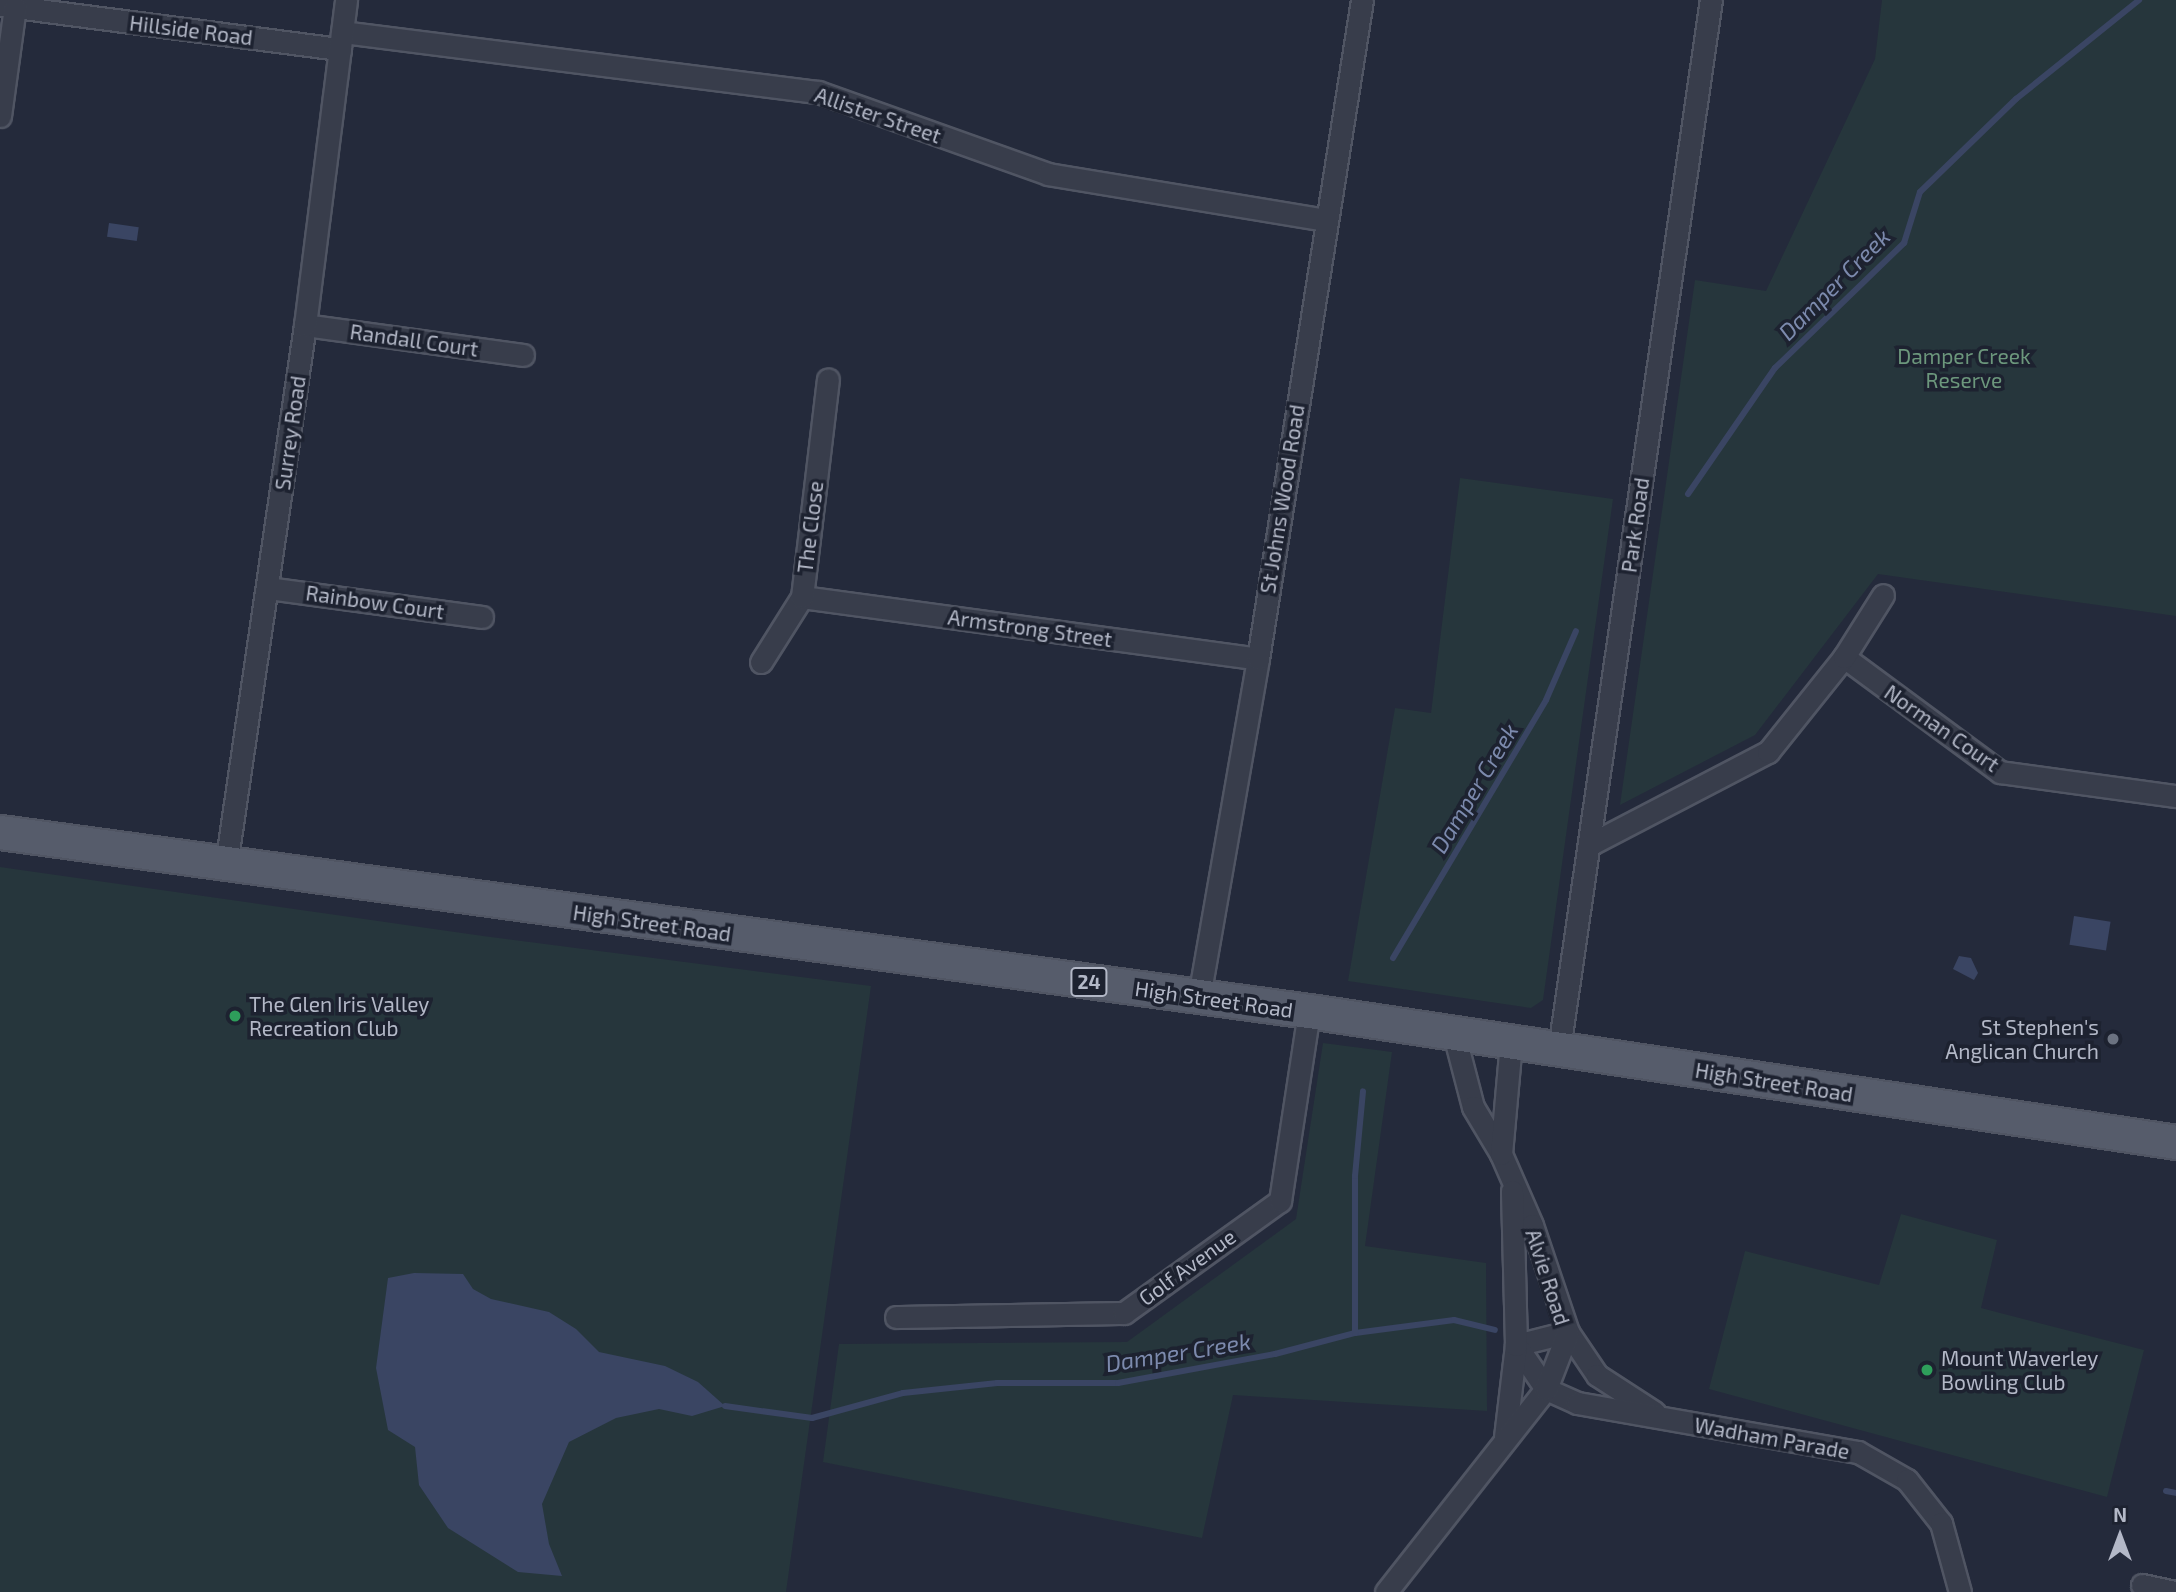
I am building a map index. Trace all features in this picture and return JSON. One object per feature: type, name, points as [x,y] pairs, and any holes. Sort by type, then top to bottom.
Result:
[{"type":"main road","name":"High Street Road","points":[[0,832],[1309,1011],[2176,1142]]},
{"type":"street","name":"Surrey Road","points":[[226,865],[306,326],[346,0]]},
{"type":"street","name":"St Johns Wood Road","points":[[1199,997],[1258,660],[1325,220],[1362,0]]},
{"type":"street","name":"Park Road","points":[[1559,1049],[1711,0]]},
{"type":"street","name":"Hillside Road","points":[[8,6],[341,41]]},
{"type":"street","points":[[0,116],[8,6]]},
{"type":"street","name":"Allister Street","points":[[341,41],[818,92],[1048,174],[1325,220]]},
{"type":"street","name":"Randall Court","points":[[306,326],[523,355]]},
{"type":"street","name":"The Close","points":[[761,662],[802,597],[828,380]]},
{"type":"street","name":"Rainbow Court","points":[[268,588],[482,617]]},
{"type":"street","points":[[1589,845],[1768,752],[1844,657],[1883,595]]},
{"type":"street","name":"Armstrong Street","points":[[802,597],[1258,660]]},
{"type":"street","name":"Norman Court","points":[[1844,657],[2000,772],[2175,796]]},
{"type":"street","name":"Golf Avenue","points":[[896,1317],[1124,1313],[1280,1201],[1309,1011]]},
{"type":"street","name":"Alvie Road","points":[[1386,1592],[1505,1437],[1546,1389],[1568,1332],[1532,1225],[1512,1187],[1501,1154],[1473,1107],[1454,1034]]},
{"type":"street","name":"Alvie Road","points":[[1501,1154],[1511,1042]]},
{"type":"street","name":"Alvie Road","points":[[1505,1437],[1516,1345],[1512,1187]]},
{"type":"street","points":[[1546,1389],[1516,1345],[1568,1332]]},
{"type":"street","name":"Wadham Parade","points":[[1568,1332],[1597,1375],[1632,1402],[1672,1421]]},
{"type":"street","name":"Wadham Parade","points":[[1546,1389],[1577,1403],[1858,1452],[1907,1480],[1941,1523],[1960,1578],[1960,1592]]},
{"type":"street","points":[[2142,1585],[2176,1592]]},
{"type":"green space","name":"Damper Creek Reserve","points":[[1882,0],[2176,0],[2176,616],[1878,574],[1755,735],[1620,805],[1695,280],[1766,291],[1875,59]]},
{"type":"green space","points":[[1460,478],[1613,499],[1543,1000],[1531,1008],[1348,981],[1395,708],[1431,713]]},
{"type":"green space","points":[[0,867],[483,936],[871,986],[786,1592],[0,1592]]},
{"type":"green space","points":[[1323,1043],[1392,1052],[1365,1246],[1486,1263],[1487,1411],[1233,1395],[1202,1538],[823,1462],[839,1344],[1127,1342],[1296,1219]]},
{"type":"green space","name":"Mount Waverley Bowling Club","points":[[1901,1214],[1997,1240],[1981,1308],[2144,1350],[2107,1497],[1709,1389],[1745,1251],[1879,1285]]},
{"type":"water","points":[[109,223],[139,227],[137,241],[107,237]]},
{"type":"water","points":[[2074,916],[2111,922],[2106,950],[2069,945]]},
{"type":"water","points":[[1959,956],[1971,958],[1978,973],[1974,980],[1953,969]]},
{"type":"water","points":[[414,1273],[463,1274],[473,1289],[491,1299],[549,1312],[576,1329],[599,1352],[665,1366],[698,1382],[725,1406],[692,1416],[659,1409],[616,1418],[569,1442],[542,1504],[549,1544],[562,1576],[518,1572],[448,1528],[419,1485],[415,1447],[388,1430],[376,1368],[388,1278]]},
{"type":"waterway","name":"Damper Creek","points":[[1688,494],[1775,368],[1904,243],[1920,192],[2016,99],[2139,0]]},
{"type":"waterway","name":"Damper Creek","points":[[1393,958],[1546,700],[1576,631]]},
{"type":"waterway","name":"Damper Creek","points":[[725,1406],[812,1418],[903,1393],[997,1383],[1118,1383],[1275,1354],[1355,1333],[1355,1176],[1363,1091]]},
{"type":"waterway","points":[[1355,1333],[1454,1320],[1495,1330]]},
{"type":"waterway","points":[[2166,1491],[2176,1493]]},
{"type":"place","name":"The Glen Iris Valley Recreation Club","points":[[235,1016]]},
{"type":"place","name":"St Stephen's Anglican Church","points":[[2113,1039]]},
{"type":"place","name":"Mount Waverley Bowling Club","points":[[1927,1370]]}]
